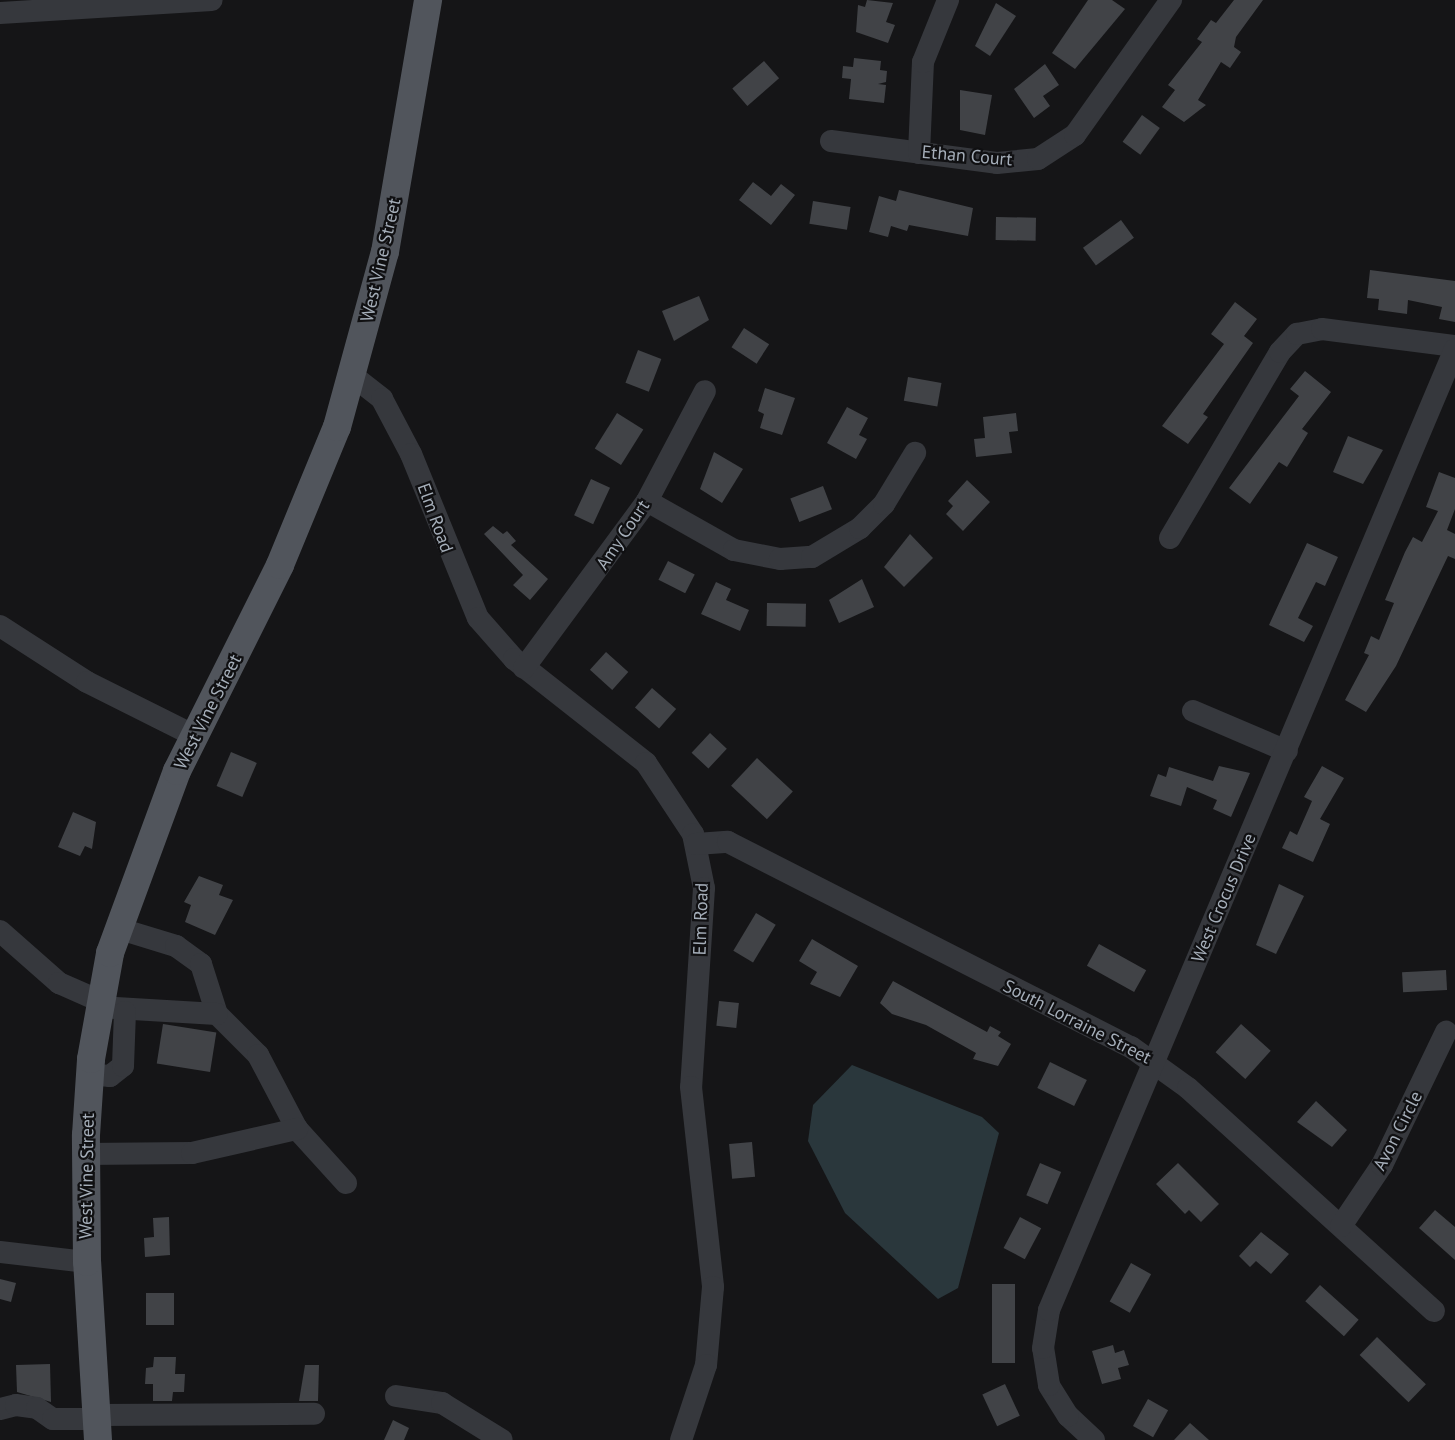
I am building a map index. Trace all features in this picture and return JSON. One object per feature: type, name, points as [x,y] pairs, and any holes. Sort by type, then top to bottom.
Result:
[{"type":"main road","name":"West Vine Street","points":[[97,1424],[87,1262],[86,1154],[90,1074],[108,1007],[117,928],[153,826],[322,471],[353,376],[385,252],[428,0]]},
{"type":"street","points":[[0,13],[212,0]]},
{"type":"street","points":[[919,153],[923,62],[948,0]]},
{"type":"street","name":"Ethan Court","points":[[831,141],[997,163],[1038,159],[1076,135],[1171,0]]},
{"type":"street","points":[[1170,538],[1280,352],[1297,334],[1322,329],[1455,348]]},
{"type":"street","name":"West Crocus Drive","points":[[1094,1440],[1068,1416],[1049,1385],[1044,1329],[1455,348]]},
{"type":"street","name":"Elm Road","points":[[353,376],[382,399],[411,454],[478,618],[524,668],[646,763],[681,808],[696,844],[704,915],[691,1087],[713,1287],[706,1365],[681,1440]]},
{"type":"street","name":"Amy Court","points":[[524,668],[647,501],[705,391]]},
{"type":"street","points":[[647,501],[734,549],[780,559],[812,557],[876,512],[915,453]]},
{"type":"street","points":[[0,626],[87,682],[195,736]]},
{"type":"street","points":[[1193,711],[1287,751]]},
{"type":"street","name":"South Lorraine Street","points":[[696,844],[728,842],[1155,1062],[1434,1311]]},
{"type":"street","points":[[117,928],[189,953],[207,975],[217,1014],[258,1054],[297,1129],[346,1183]]},
{"type":"street","points":[[0,931],[59,983],[108,1007],[217,1014]]},
{"type":"street","name":"Avon Circle","points":[[1341,1226],[1382,1166],[1446,1032]]},
{"type":"street","points":[[86,1154],[192,1153],[297,1129]]},
{"type":"street","points":[[0,1252],[87,1262]]},
{"type":"street","points":[[396,1396],[442,1403],[502,1440]]},
{"type":"street","points":[[0,1409],[16,1405],[37,1408],[54,1419],[97,1424],[314,1414]]},
{"type":"shaded area","points":[[852,1065],[982,1117],[999,1133],[958,1288],[938,1299],[845,1213],[808,1141],[813,1105]]},
{"type":"building","points":[[867,0],[893,3],[886,22],[895,25],[888,43],[856,32],[858,5],[865,7]]},
{"type":"building","points":[[1088,0],[1112,0],[1125,9],[1075,69],[1052,53]]},
{"type":"building","points":[[1234,0],[1263,0],[1236,37],[1234,47],[1241,52],[1230,68],[1221,62],[1198,100],[1206,105],[1184,122],[1162,107],[1175,90],[1168,85],[1202,42],[1197,39],[1211,20],[1216,23]]},
{"type":"building","points":[[996,3],[1016,16],[990,56],[975,46]]},
{"type":"building","points":[[854,58],[881,61],[880,70],[887,71],[886,82],[878,84],[886,85],[884,103],[849,99],[851,79],[842,78],[843,66],[853,67]]},
{"type":"building","points":[[764,61],[779,78],[747,106],[732,89]]},
{"type":"building","points":[[1045,64],[1059,85],[1043,96],[1050,106],[1034,118],[1014,89]]},
{"type":"building","points":[[960,90],[992,95],[985,135],[960,130]]},
{"type":"building","points":[[1142,115],[1160,128],[1140,155],[1123,142]]},
{"type":"building","points":[[753,182],[771,196],[781,184],[795,195],[771,225],[739,200]]},
{"type":"building","points":[[899,190],[973,208],[968,236],[909,225],[907,231],[891,226],[888,237],[869,232],[879,196],[896,201]]},
{"type":"building","points":[[813,201],[851,207],[847,230],[809,224]]},
{"type":"building","points":[[996,217],[1036,218],[1036,241],[996,240]]},
{"type":"building","points":[[1121,220],[1134,238],[1096,265],[1083,248]]},
{"type":"building","points":[[1370,270],[1455,281],[1455,322],[1439,319],[1442,307],[1408,300],[1407,314],[1378,310],[1379,299],[1367,298]]},
{"type":"building","points":[[699,296],[709,320],[674,341],[662,311]]},
{"type":"building","points":[[1235,302],[1257,319],[1244,336],[1253,343],[1203,414],[1208,417],[1188,444],[1162,426],[1224,344],[1211,334]]},
{"type":"building","points":[[744,328],[769,344],[757,364],[731,347]]},
{"type":"building","points":[[638,350],[661,359],[649,392],[625,383]]},
{"type":"building","points":[[1305,371],[1331,392],[1302,429],[1308,433],[1287,467],[1279,462],[1250,504],[1229,488],[1299,396],[1290,389]]},
{"type":"building","points":[[908,377],[941,383],[937,407],[904,401]]},
{"type":"building","points":[[765,388],[795,398],[782,435],[760,428],[764,414],[758,411]]},
{"type":"building","points":[[847,407],[868,418],[859,435],[867,439],[856,459],[827,443]]},
{"type":"building","points":[[617,413],[643,429],[621,465],[595,449]]},
{"type":"building","points":[[1016,413],[1018,431],[1009,432],[1012,453],[976,457],[974,439],[985,438],[983,417]]},
{"type":"building","points":[[1348,436],[1383,450],[1363,484],[1333,472]]},
{"type":"building","points":[[714,452],[743,469],[722,503],[700,489]]},
{"type":"building","points":[[1439,472],[1455,478],[1455,509],[1447,530],[1455,534],[1455,559],[1448,556],[1396,666],[1366,712],[1345,700],[1369,655],[1364,653],[1371,636],[1379,640],[1394,603],[1385,600],[1405,552],[1413,537],[1422,542],[1438,511],[1426,507]]},
{"type":"building","points":[[591,479],[610,488],[593,524],[574,515]]},
{"type":"building","points":[[967,480],[990,502],[963,531],[946,514],[953,506],[948,501]]},
{"type":"building","points":[[823,486],[832,509],[799,522],[790,499]]},
{"type":"building","points":[[493,526],[503,534],[507,531],[516,541],[511,545],[548,579],[530,600],[513,585],[523,575],[484,534]]},
{"type":"building","points":[[910,534],[933,558],[904,587],[884,567]]},
{"type":"building","points":[[1307,543],[1338,557],[1325,586],[1316,582],[1298,618],[1313,626],[1304,642],[1269,625]]},
{"type":"building","points":[[668,561],[695,575],[685,593],[658,580]]},
{"type":"building","points":[[862,579],[874,607],[839,623],[829,600]]},
{"type":"building","points":[[716,582],[731,589],[726,600],[749,610],[740,631],[701,614]]},
{"type":"building","points":[[767,603],[806,604],[806,627],[767,626]]},
{"type":"building","points":[[606,652],[628,672],[612,690],[590,670]]},
{"type":"building","points":[[652,688],[676,709],[659,729],[635,708]]},
{"type":"building","points":[[710,733],[727,749],[708,768],[692,753]]},
{"type":"building","points":[[231,752],[257,763],[242,797],[217,786]]},
{"type":"building","points":[[757,758],[793,791],[767,819],[731,786]]},
{"type":"building","points":[[1219,766],[1250,773],[1231,817],[1213,809],[1217,800],[1187,787],[1181,806],[1150,796],[1158,774],[1166,777],[1169,767],[1213,781]]},
{"type":"building","points":[[1322,766],[1344,778],[1320,819],[1330,824],[1313,862],[1282,848],[1290,831],[1297,835],[1312,801],[1304,797]]},
{"type":"building","points":[[73,812],[96,822],[92,849],[85,846],[80,856],[58,847]]},
{"type":"building","points":[[199,876],[223,885],[219,895],[233,900],[215,935],[185,922],[191,905],[184,902]]},
{"type":"building","points":[[1279,884],[1304,896],[1276,954],[1256,945]]},
{"type":"building","points":[[756,913],[776,925],[753,963],[733,951]]},
{"type":"building","points":[[812,939],[858,966],[840,997],[810,984],[817,972],[799,961]]},
{"type":"building","points":[[1099,944],[1146,970],[1134,992],[1087,966]]},
{"type":"building","points":[[1446,970],[1447,990],[1403,992],[1402,972]]},
{"type":"building","points":[[893,981],[987,1032],[990,1026],[1001,1032],[998,1036],[1011,1044],[998,1066],[973,1059],[976,1053],[926,1025],[892,1014],[880,1003]]},
{"type":"building","points":[[719,1001],[739,1003],[736,1028],[716,1026]]},
{"type":"building","points":[[163,1024],[216,1032],[210,1072],[157,1064]]},
{"type":"building","points":[[1241,1024],[1271,1051],[1245,1079],[1216,1052]]},
{"type":"building","points":[[1050,1062],[1087,1080],[1074,1106],[1037,1088]]},
{"type":"building","points":[[1316,1101],[1347,1130],[1332,1147],[1297,1122]]},
{"type":"building","points":[[752,1142],[755,1177],[732,1179],[729,1144]]},
{"type":"building","points":[[1040,1163],[1061,1172],[1047,1204],[1026,1195]]},
{"type":"building","points":[[1178,1163],[1219,1204],[1201,1222],[1189,1210],[1185,1214],[1156,1184]]},
{"type":"building","points":[[1435,1210],[1455,1227],[1455,1260],[1419,1228]]},
{"type":"building","points":[[169,1217],[170,1255],[145,1257],[144,1238],[154,1237],[153,1218]]},
{"type":"building","points":[[1020,1217],[1041,1228],[1025,1259],[1004,1248]]},
{"type":"building","points":[[1261,1232],[1289,1254],[1271,1274],[1256,1261],[1250,1267],[1239,1256]]},
{"type":"building","points":[[1131,1263],[1151,1274],[1130,1313],[1110,1301]]},
{"type":"building","points":[[0,1279],[16,1283],[11,1302],[0,1299]]},
{"type":"building","points":[[992,1284],[1015,1284],[1015,1363],[992,1363]]},
{"type":"building","points":[[1320,1285],[1359,1320],[1344,1336],[1305,1301]]},
{"type":"building","points":[[146,1293],[174,1293],[174,1325],[146,1325]]},
{"type":"building","points":[[1377,1337],[1426,1384],[1409,1402],[1360,1355]]},
{"type":"building","points":[[1113,1345],[1115,1353],[1124,1350],[1129,1365],[1118,1368],[1121,1379],[1102,1384],[1092,1351]]},
{"type":"building","points":[[154,1357],[176,1357],[175,1374],[185,1374],[184,1392],[173,1392],[172,1401],[153,1401],[153,1384],[145,1384],[146,1368],[153,1367]]},
{"type":"building","points":[[50,1364],[51,1402],[17,1392],[16,1365]]},
{"type":"building","points":[[305,1365],[319,1365],[318,1401],[299,1401]]},
{"type":"building","points":[[1005,1384],[1020,1416],[997,1426],[982,1395]]},
{"type":"building","points":[[1148,1399],[1168,1410],[1153,1437],[1133,1426]]},
{"type":"building","points":[[393,1420],[409,1428],[404,1440],[384,1440]]},
{"type":"building","points":[[1190,1423],[1209,1440],[1174,1440]]}]
